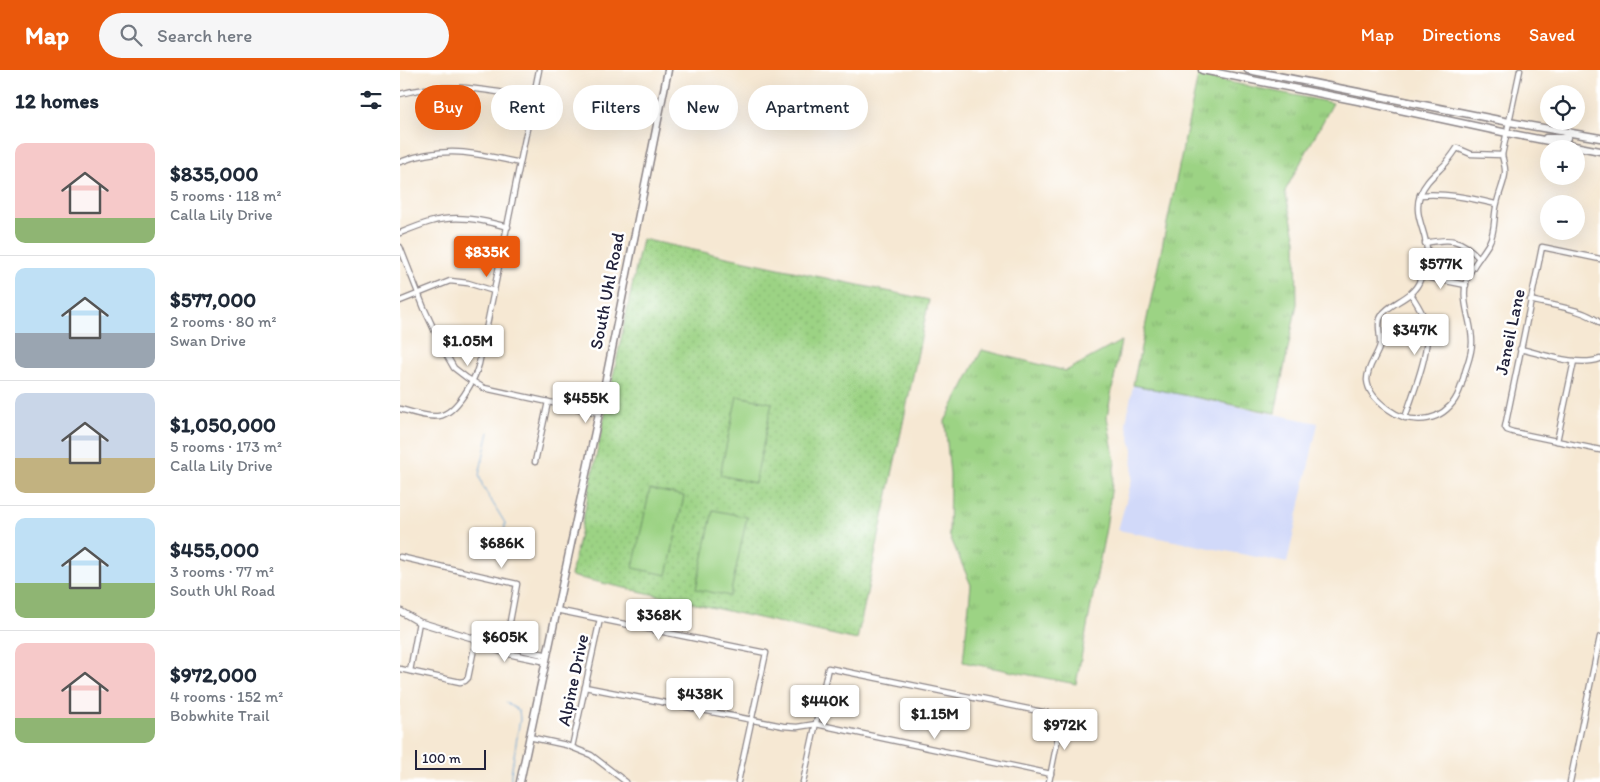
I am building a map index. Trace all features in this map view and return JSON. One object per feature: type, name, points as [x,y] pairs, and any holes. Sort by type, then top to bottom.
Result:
[{"type":"main road","name":"South Uhl Road","points":[[520,782],[599,413],[668,70]]},
{"type":"main road","points":[[1202,70],[1363,102],[1507,134],[1600,151]]},
{"type":"main road","points":[[1248,70],[1509,122],[1600,138]]},
{"type":"main road","points":[[1262,83],[1264,73]]},
{"type":"main road","points":[[1530,138],[1563,139],[1567,138],[1568,132]]},
{"type":"street","points":[[536,85],[539,70]]},
{"type":"street","points":[[1502,155],[1471,154],[1457,148],[1446,164],[1427,181],[1420,195],[1418,214],[1427,251],[1420,282],[1410,294],[1382,314],[1379,323],[1381,337],[1379,347],[1368,371],[1367,378],[1370,391],[1375,398],[1396,414],[1406,418],[1424,420],[1435,417],[1450,406],[1458,395],[1471,355],[1472,344],[1466,301],[1466,285],[1469,272],[1489,243],[1495,225],[1496,204],[1506,172],[1502,155],[1520,70]]},
{"type":"street","points":[[400,94],[438,87],[462,87],[491,91]]},
{"type":"street","points":[[400,409],[439,416],[449,412],[473,382],[508,227],[527,130]]},
{"type":"street","points":[[400,162],[440,152],[459,151],[477,153],[520,163]]},
{"type":"street","points":[[1420,195],[1442,194],[1459,196],[1496,204]]},
{"type":"street","points":[[400,233],[430,222],[452,218],[482,220],[508,227]]},
{"type":"street","points":[[1425,243],[1444,239],[1457,241],[1469,246],[1479,258]]},
{"type":"street","points":[[400,247],[418,294],[454,368],[484,388],[599,413]]},
{"type":"street","name":"Janeil Lane","points":[[1557,441],[1513,432],[1505,427],[1542,247],[1600,259]]},
{"type":"street","points":[[1421,276],[1466,285]]},
{"type":"street","points":[[400,301],[450,281],[494,290]]},
{"type":"street","points":[[1406,418],[1425,355],[1426,333],[1425,319],[1410,294]]},
{"type":"street","points":[[1530,300],[1593,316],[1600,323]]},
{"type":"street","points":[[1520,349],[1574,361],[1593,362],[1600,359]]},
{"type":"street","points":[[1574,361],[1557,441],[1600,450]]},
{"type":"street","points":[[535,462],[548,402]]},
{"type":"street","points":[[400,557],[511,581],[517,584],[504,649]]},
{"type":"street","points":[[556,610],[766,653],[738,782]]},
{"type":"street","points":[[400,611],[420,622],[476,639],[489,641],[504,649],[546,658]]},
{"type":"street","name":"Alpine Drive","points":[[572,747],[600,619]]},
{"type":"street","points":[[410,671],[420,622]]},
{"type":"street","points":[[1570,782],[1600,637]]},
{"type":"street","points":[[400,669],[460,682],[465,681],[468,678],[476,639]]},
{"type":"street","points":[[803,782],[828,668],[1092,722]]},
{"type":"street","points":[[585,687],[783,726],[797,727],[816,724],[1051,774]]},
{"type":"street","points":[[1049,782],[1062,717]]},
{"type":"street","points":[[529,737],[572,747],[591,755],[626,782]]},
{"type":"shaded area","points":[[1133,385],[1318,423],[1287,563],[1118,530],[1132,479],[1133,450],[1126,423]]},
{"type":"green space","points":[[1198,76],[1333,103],[1285,191],[1296,240],[1297,304],[1275,413],[1133,385]]},
{"type":"green space","points":[[642,239],[929,300],[857,640],[571,576]]},
{"type":"green space","points":[[1121,341],[1107,417],[1115,462],[1106,528],[1076,684],[963,662],[971,585],[949,534],[950,475],[945,421],[982,350],[1066,371]]},
{"type":"green space","points":[[737,396],[772,403],[755,483],[720,475]]},
{"type":"green space","points":[[650,489],[684,496],[667,575],[633,568]]},
{"type":"green space","points":[[713,510],[747,517],[730,596],[696,589]]},
{"type":"waterway","points":[[489,432],[479,475],[483,487],[505,523],[504,544]]},
{"type":"waterway","points":[[506,702],[519,711],[520,719],[511,782]]}]
